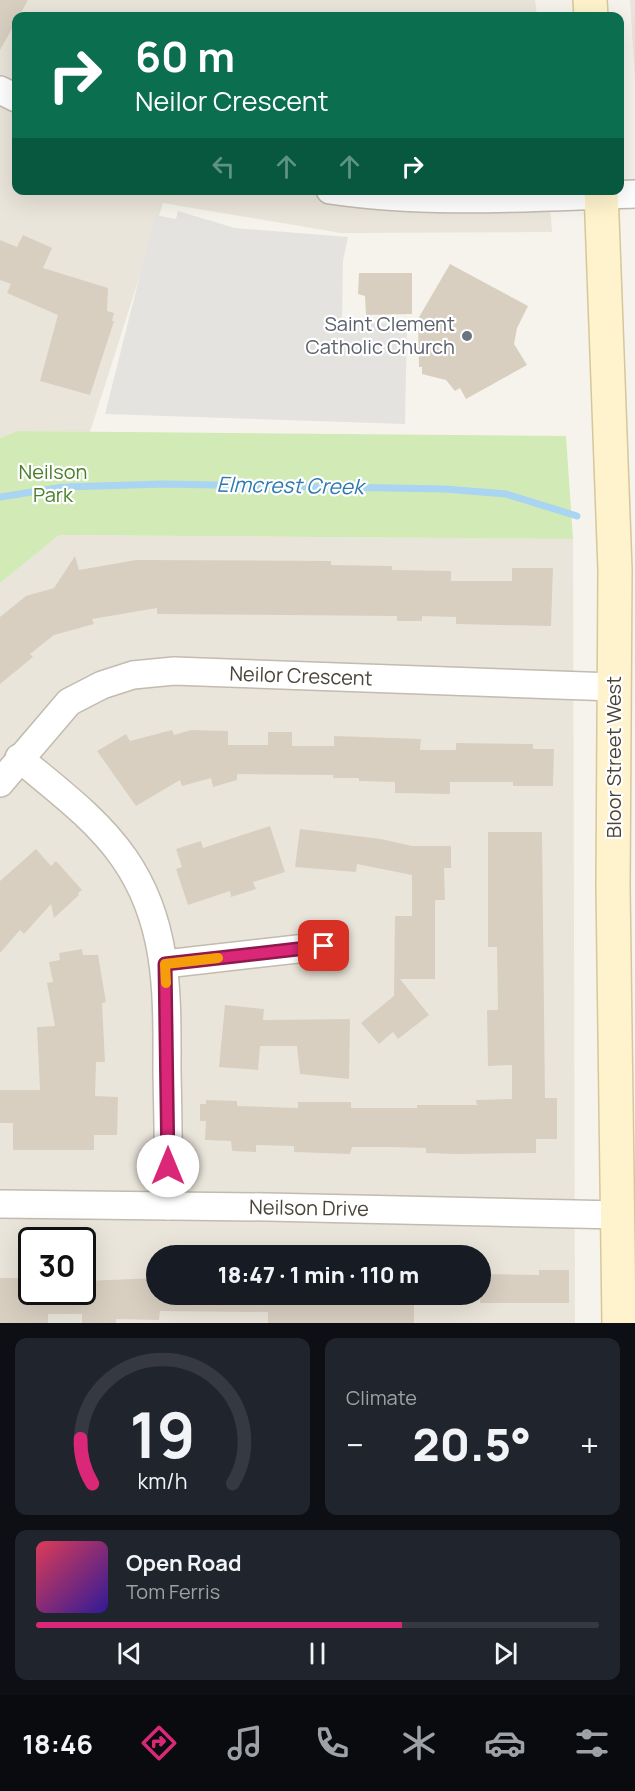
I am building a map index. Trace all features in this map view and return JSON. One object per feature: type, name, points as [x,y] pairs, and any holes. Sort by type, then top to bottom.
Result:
[{"type":"main road","name":"Bloor Street West","points":[[601,195],[615,570],[613,886],[619,1323]]},
{"type":"street","points":[[363,195],[481,200],[567,195]]},
{"type":"street","name":"Neilor Crescent","points":[[0,783],[69,702],[102,685],[133,675],[174,671],[614,687]]},
{"type":"street","points":[[20,758],[103,831],[126,860],[151,910],[165,964],[168,1206]]},
{"type":"street","points":[[165,964],[324,946]]},
{"type":"street","name":"Neilson Drive","points":[[0,1204],[618,1215]]},
{"type":"shaded area","points":[[0,0],[535,0],[536,12],[12,12],[12,195],[549,195],[552,232],[341,233],[163,203],[90,432],[18,431],[0,438]]},
{"type":"shaded area","points":[[630,0],[635,0],[635,80]]},
{"type":"shaded area","points":[[178,211],[235,228],[348,237],[343,261],[342,322],[407,323],[405,424],[105,414],[155,215],[176,219]]},
{"type":"shaded area","points":[[58,535],[573,539],[575,1323],[0,1323],[0,583]]},
{"type":"green space","name":"Neilson Park","points":[[18,431],[566,436],[573,539],[59,535],[0,583],[0,438]]},
{"type":"building","points":[[0,0],[28,0],[21,12],[12,12],[12,29],[0,50]]},
{"type":"building","points":[[23,235],[52,248],[43,268],[108,288],[107,311],[114,313],[112,321],[114,321],[90,395],[40,381],[58,315],[7,293],[11,284],[0,280],[0,240],[17,247]]},
{"type":"building","name":"Saint Clement Catholic Church","points":[[450,264],[528,306],[517,328],[514,344],[527,365],[466,399],[460,388],[455,391],[446,380],[422,374],[422,367],[419,367],[418,319]]},
{"type":"building","points":[[359,273],[412,273],[412,314],[366,315],[365,296],[358,294]]},
{"type":"building","points":[[75,556],[79,570],[136,560],[331,561],[331,565],[392,566],[392,570],[451,571],[451,581],[512,581],[512,568],[553,568],[551,626],[456,624],[456,617],[422,616],[422,621],[397,621],[397,616],[157,614],[157,608],[92,619],[94,624],[54,635],[30,654],[33,657],[0,684],[0,617],[26,596],[54,588]]},
{"type":"building","points":[[172,730],[174,735],[191,730],[228,731],[228,745],[268,745],[268,732],[292,732],[292,746],[334,746],[334,736],[421,739],[420,750],[456,750],[456,743],[533,744],[533,749],[554,749],[553,786],[513,786],[513,782],[450,782],[450,794],[395,793],[395,782],[359,781],[359,778],[333,778],[333,775],[237,774],[237,780],[213,787],[211,778],[182,786],[180,780],[136,806],[97,751],[126,734],[130,741]]},
{"type":"building","points":[[270,826],[285,872],[253,882],[256,889],[231,897],[230,891],[188,905],[176,869],[182,867],[176,849],[201,841],[203,848]]},
{"type":"building","points":[[300,829],[381,839],[412,846],[451,846],[451,868],[444,868],[445,900],[435,900],[435,979],[400,979],[429,1015],[398,1039],[393,1032],[379,1044],[361,1023],[394,996],[395,916],[412,916],[412,875],[357,864],[356,872],[295,867]]},
{"type":"building","points":[[488,832],[542,832],[545,1098],[557,1098],[557,1139],[536,1139],[536,1153],[457,1154],[426,1153],[426,1148],[393,1147],[352,1147],[350,1154],[294,1152],[294,1146],[256,1145],[256,1152],[232,1151],[231,1141],[205,1140],[206,1121],[200,1121],[200,1104],[206,1104],[206,1100],[237,1101],[237,1106],[298,1108],[298,1102],[351,1102],[351,1108],[417,1108],[417,1105],[477,1105],[476,1100],[512,1099],[512,1065],[488,1066],[487,1010],[498,1010],[497,947],[488,947]]},
{"type":"building","points":[[36,849],[51,866],[56,861],[82,890],[54,918],[51,904],[24,934],[20,930],[0,953],[0,881]]},
{"type":"building","points":[[82,949],[83,955],[98,955],[106,1002],[102,1003],[105,1062],[96,1062],[95,1096],[118,1097],[117,1135],[94,1135],[94,1150],[13,1150],[13,1123],[0,1123],[0,1090],[40,1090],[37,1027],[55,1026],[47,983],[53,982],[49,962],[60,960],[59,953]]},
{"type":"building","points":[[225,1005],[264,1009],[263,1020],[350,1019],[349,1079],[300,1074],[297,1046],[260,1046],[258,1070],[219,1067]]},
{"type":"building","points":[[539,1270],[569,1270],[569,1303],[491,1303],[491,1274],[539,1275]]},
{"type":"building","points":[[0,1278],[18,1278],[18,1305],[96,1305],[96,1281],[146,1278],[146,1305],[414,1305],[414,1323],[268,1323],[268,1312],[160,1311],[159,1320],[116,1319],[116,1323],[82,1323],[82,1314],[48,1314],[48,1323],[0,1323]]},
{"type":"waterway","name":"Elmcrest Creek","points":[[0,497],[64,487],[163,484],[445,489],[506,494],[577,516]]},
{"type":"slow traffic","points":[[166,983],[165,964],[218,958]]},
{"type":"place","name":"Saint Clement Catholic Church","points":[[467,336]]},
{"type":"route","points":[[168,1166],[165,964],[324,946]]}]
